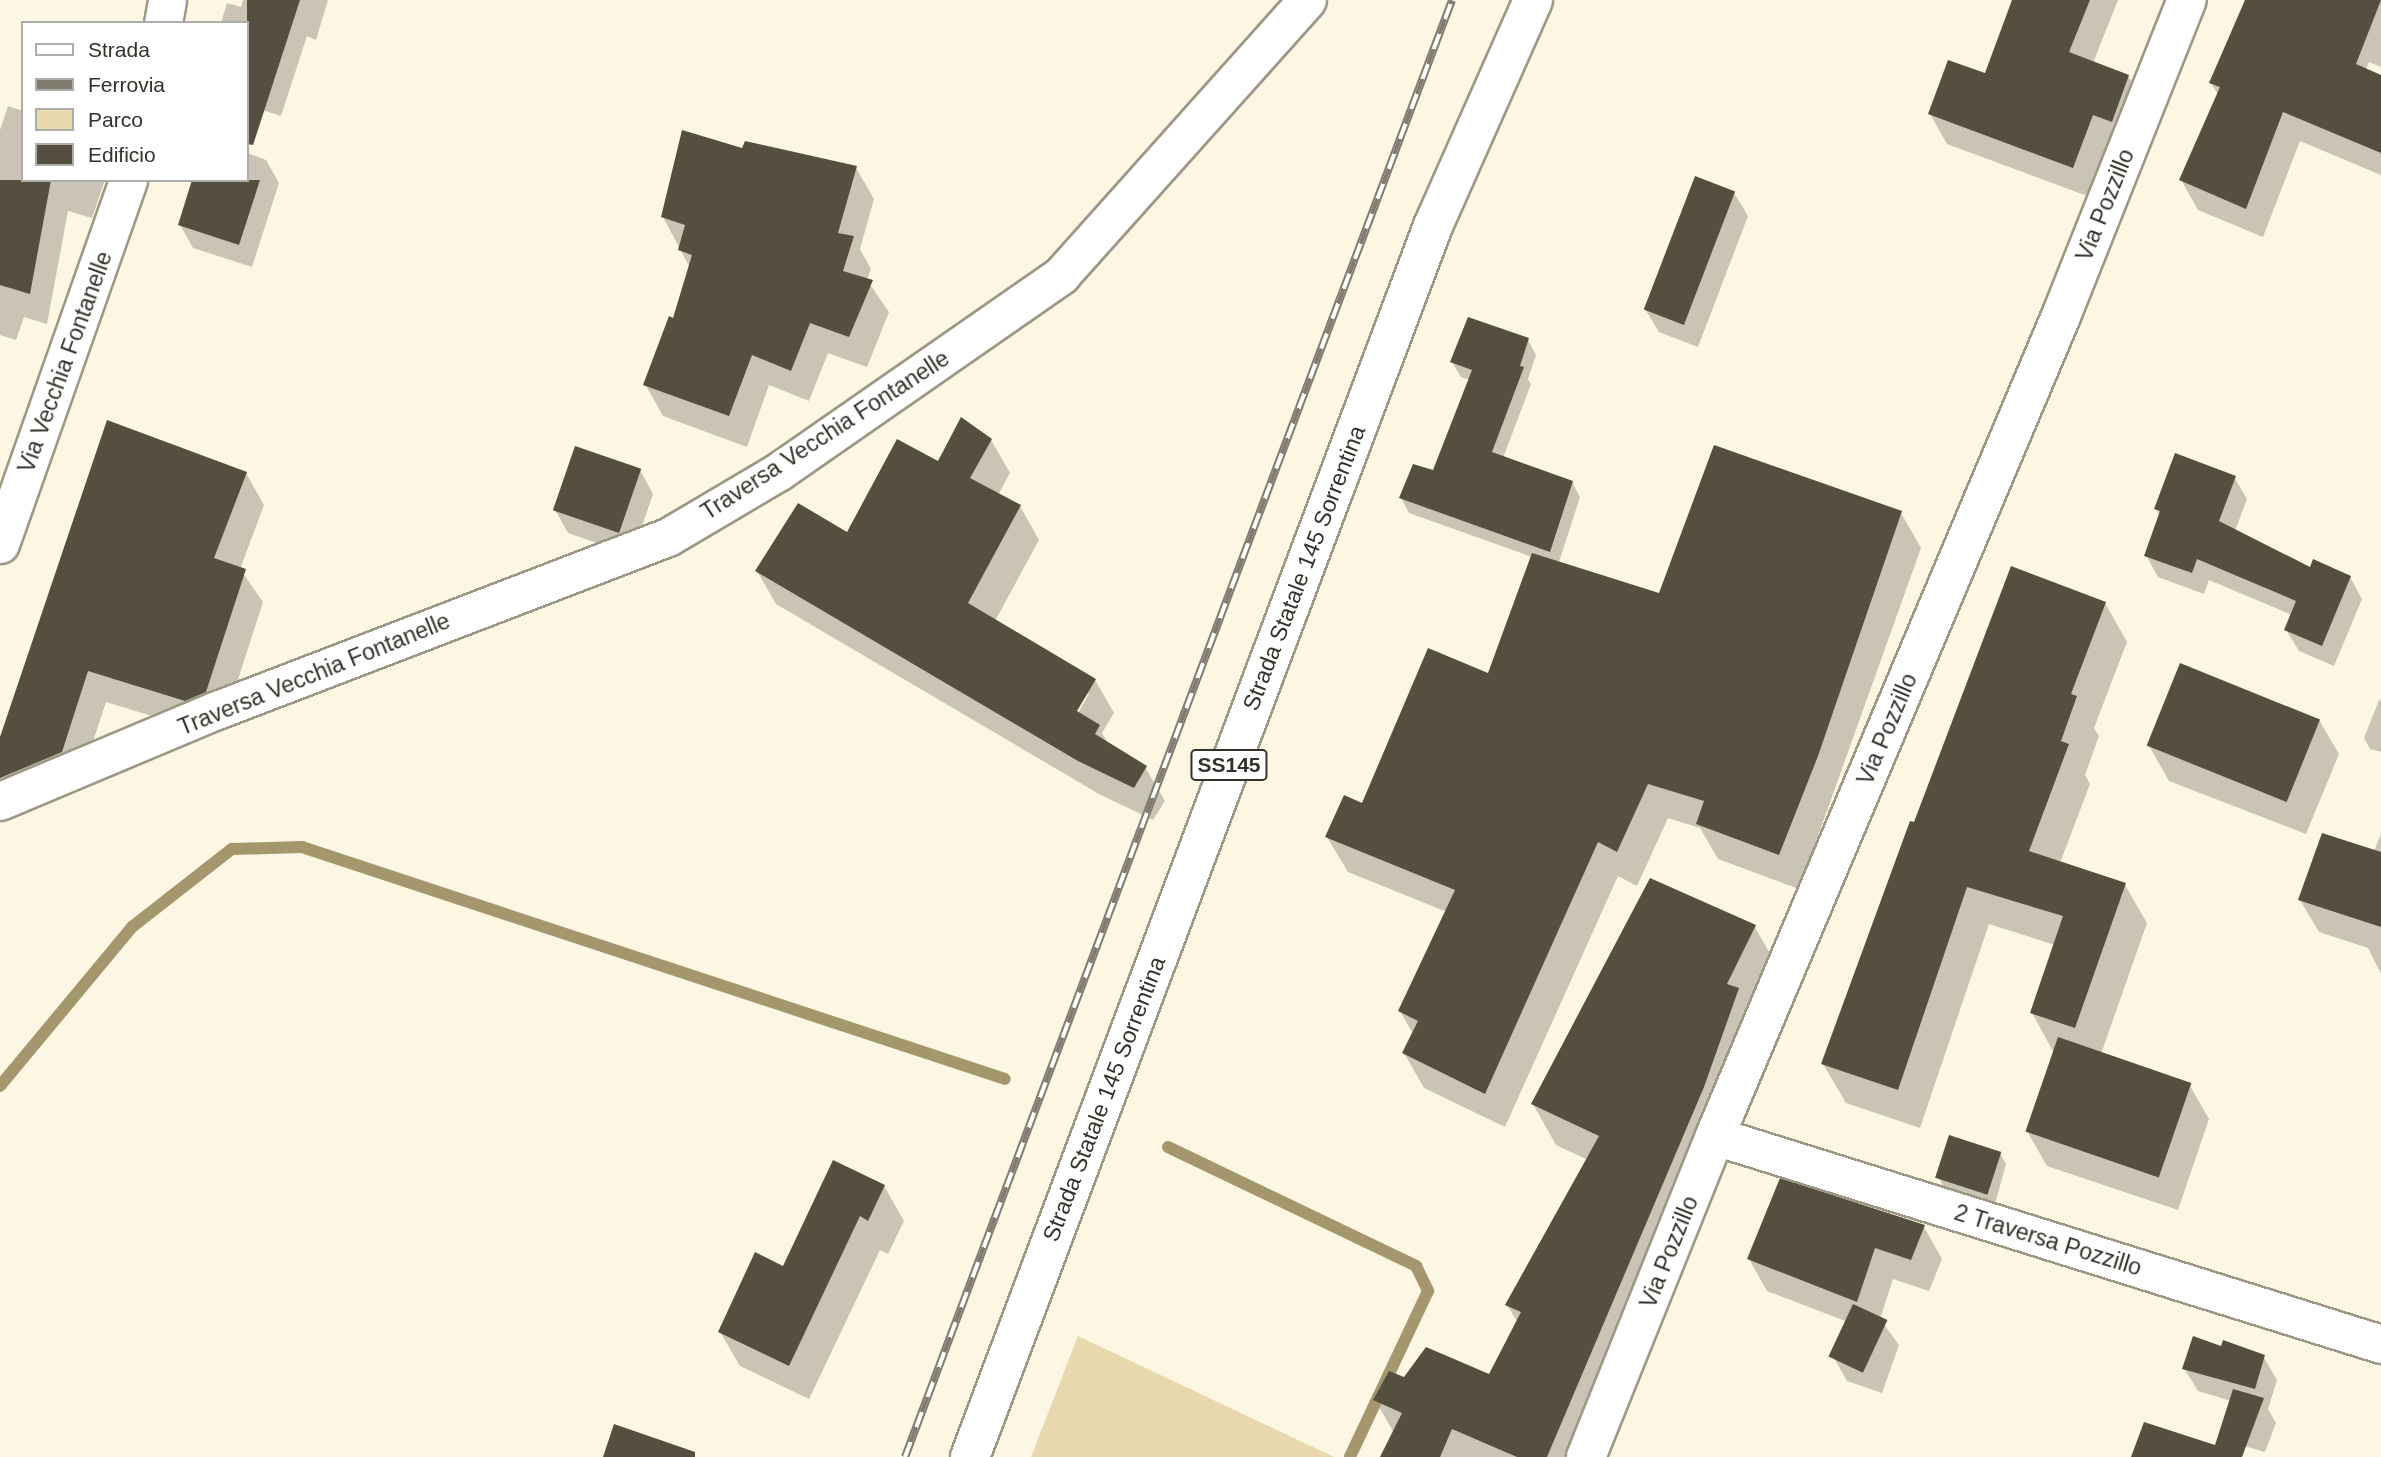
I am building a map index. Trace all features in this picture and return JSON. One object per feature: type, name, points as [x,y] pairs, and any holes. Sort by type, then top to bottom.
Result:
[{"type":"main road","points":[[1499,77],[1520,0]]},
{"type":"main road","name":"Strada Statale 145 Sorrentina","points":[[970,1457],[1428,239],[1533,0]]},
{"type":"main road","name":"Via Pozzillo","points":[[1586,1457],[1715,1136],[2061,316],[2187,0]]},
{"type":"street","points":[[163,21],[167,0]]},
{"type":"street","name":"Traversa Vecchia Fontanelle","points":[[0,802],[216,710],[668,537],[778,472],[1061,275],[1307,0]]},
{"type":"street","name":"Via Vecchia Fontanelle","points":[[0,544],[127,182]]},
{"type":"street","name":"2 Traversa Pozzillo","points":[[1715,1136],[2381,1344]]},
{"type":"green space","points":[[1078,1336],[1334,1457],[1031,1457]]},
{"type":"building","points":[[247,0],[300,0],[253,145],[248,144]]},
{"type":"building","points":[[2012,0],[2090,0],[2069,52],[2129,75],[2112,122],[2093,115],[2073,168],[1928,114],[1948,60],[1985,73]]},
{"type":"building","points":[[2245,0],[2381,0],[2356,64],[2381,75],[2381,153],[2283,112],[2246,209],[2179,180],[2220,87],[2209,83]]},
{"type":"building","points":[[682,130],[742,148],[745,141],[857,166],[838,233],[854,236],[843,271],[873,280],[849,337],[810,323],[791,371],[752,355],[729,416],[643,385],[669,316],[673,318],[692,255],[678,250],[685,225],[661,217]]},
{"type":"building","points":[[1695,176],[1735,191],[1684,325],[1644,310]]},
{"type":"building","points":[[0,180],[51,182],[30,294],[0,285]]},
{"type":"building","points":[[260,180],[239,245],[178,225],[191,182]]},
{"type":"building","points":[[1468,317],[1529,338],[1520,366],[1524,367],[1492,452],[1573,481],[1550,552],[1399,498],[1413,464],[1433,470],[1472,370],[1450,362]]},
{"type":"building","points":[[961,417],[992,439],[970,478],[1021,505],[968,603],[1096,679],[1077,711],[1100,725],[1095,734],[1147,766],[1134,788],[1078,761],[755,571],[798,503],[847,532],[897,439],[938,461]]},
{"type":"building","points":[[107,420],[247,472],[214,558],[246,569],[206,692],[185,701],[88,671],[62,752],[0,778],[0,737]]},
{"type":"building","points":[[1714,445],[1902,511],[1818,756],[1779,855],[1696,824],[1704,801],[1648,784],[1617,852],[1598,842],[1485,1094],[1402,1053],[1418,1021],[1398,1011],[1455,890],[1325,837],[1344,795],[1362,803],[1428,648],[1488,673],[1532,553],[1659,593]]},
{"type":"building","points":[[575,446],[641,469],[619,533],[553,510]]},
{"type":"building","points":[[2175,453],[2236,476],[2219,521],[2310,567],[2313,559],[2351,576],[2322,646],[2284,630],[2296,601],[2197,559],[2192,573],[2144,556],[2160,511],[2154,509]]},
{"type":"building","points":[[2011,566],[2106,602],[2071,694],[2077,696],[2061,741],[2069,744],[2029,851],[2126,883],[2075,1028],[2030,1013],[2063,916],[1967,887],[1898,1090],[1821,1064],[1910,821],[1914,822]]},
{"type":"building","points":[[2180,663],[2320,720],[2287,802],[2147,746]]},
{"type":"building","points":[[2322,833],[2381,852],[2381,927],[2298,900]]},
{"type":"building","points":[[1650,878],[1756,925],[1727,984],[1739,988],[1704,1087],[1547,1457],[1517,1457],[1452,1429],[1440,1457],[1380,1457],[1402,1413],[1373,1400],[1389,1371],[1404,1377],[1426,1347],[1489,1374],[1521,1312],[1505,1305],[1599,1136],[1531,1104]]},
{"type":"building","points":[[2058,1037],[2191,1083],[2159,1177],[2025,1132]]},
{"type":"building","points":[[1949,1135],[2001,1152],[1987,1195],[1935,1178]]},
{"type":"building","points":[[833,1160],[885,1185],[868,1221],[860,1216],[789,1366],[718,1332],[755,1252],[783,1266]]},
{"type":"building","points":[[1780,1178],[1925,1225],[1911,1260],[1875,1248],[1857,1302],[1747,1259]]},
{"type":"building","points":[[1853,1304],[1887,1320],[1863,1373],[1828,1357]]},
{"type":"building","points":[[2193,1336],[2221,1346],[2223,1340],[2265,1355],[2255,1389],[2182,1369]]},
{"type":"building","points":[[2233,1389],[2264,1398],[2242,1457],[2131,1457],[2144,1422],[2215,1445]]},
{"type":"building","points":[[614,1424],[695,1452],[695,1457],[603,1457]]},
{"type":"waterway","points":[[0,1086],[132,927],[232,849],[302,847],[1005,1079]]},
{"type":"waterway","points":[[1168,1147],[1416,1266],[1428,1291],[1350,1457]]},
{"type":"railway","points":[[905,1457],[1452,0]]}]
